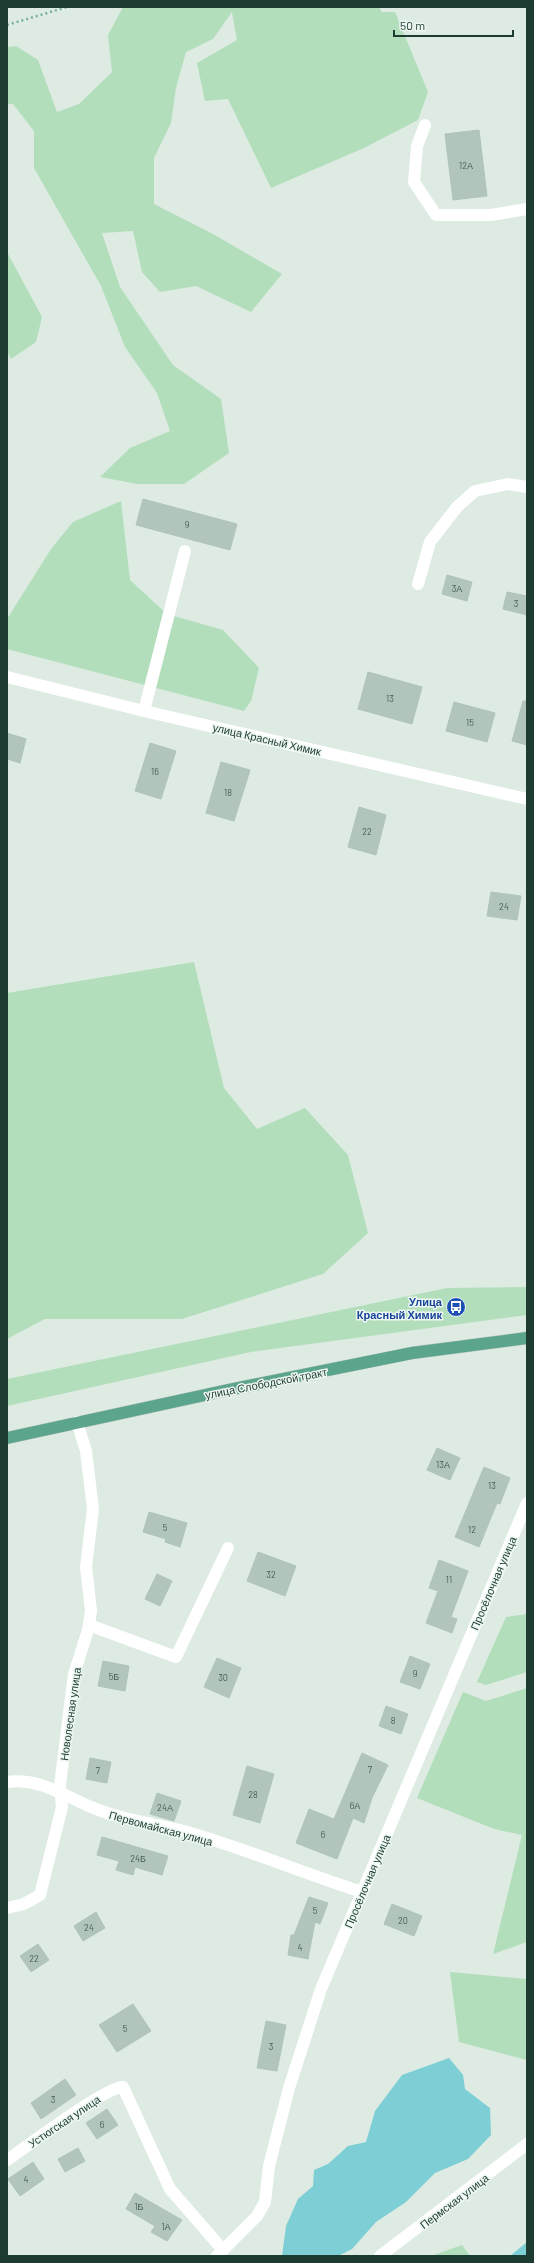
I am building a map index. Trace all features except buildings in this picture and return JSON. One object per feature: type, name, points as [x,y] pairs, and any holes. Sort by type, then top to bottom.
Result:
[{"type":"main road","name":"улица Слободской тракт","points":[[7,1438],[77,1422],[412,1353],[527,1338]]},
{"type":"street","points":[[425,125],[416,146],[414,182],[436,215],[491,215],[527,209]]},
{"type":"street","points":[[418,584],[430,542],[457,508],[475,491],[508,484],[527,487]]},
{"type":"street","points":[[144,711],[185,551]]},
{"type":"street","name":"улица Красный Химик","points":[[7,677],[144,711],[527,799]]},
{"type":"street","name":"Новолесная улица","points":[[7,1908],[24,1904],[40,1896],[62,1807],[62,1793],[60,1785],[74,1674],[89,1625],[90,1598],[86,1567],[92,1509],[86,1451],[77,1422]]},
{"type":"street","name":"Просёлочная улица","points":[[220,2253],[257,2216],[265,2202],[269,2166],[289,2088],[321,1989],[527,1503]]},
{"type":"street","points":[[89,1625],[176,1657],[228,1548]]},
{"type":"street","name":"Первомайская улица","points":[[7,1782],[28,1781],[62,1793],[102,1812],[135,1822],[182,1831],[362,1892]]},
{"type":"street","name":"Устюгская улица","points":[[7,2160],[93,2101],[118,2086],[123,2086],[170,2188],[220,2253]]},
{"type":"street","name":"Пермская улица","points":[[380,2256],[527,2144]]},
{"type":"path","points":[[7,26],[67,7]]},
{"type":"green space","points":[[123,7],[379,7],[382,12],[395,12],[428,92],[418,120],[364,148],[271,188],[228,99],[205,101],[197,63],[237,40],[232,12],[213,39],[186,52],[176,88],[171,123],[154,158],[154,204],[213,234],[282,274],[251,312],[196,286],[160,292],[142,272],[133,231],[102,233],[120,287],[173,365],[221,399],[229,453],[184,484],[137,484],[100,477],[130,448],[170,431],[157,393],[125,347],[101,286],[34,168],[34,131],[13,104],[7,104],[7,47],[16,46],[38,60],[57,112],[79,104],[112,72],[108,35]]},
{"type":"green space","points":[[7,252],[42,317],[36,342],[11,359],[7,352]]},
{"type":"green space","points":[[121,501],[130,580],[167,614],[223,630],[259,668],[251,701],[244,711],[7,649],[7,619],[51,549],[73,522]]},
{"type":"green space","points":[[194,962],[224,1088],[257,1129],[305,1108],[348,1155],[368,1233],[323,1274],[182,1319],[45,1319],[7,1339],[7,993]]},
{"type":"green space","points":[[527,1287],[527,1315],[251,1352],[7,1406],[7,1379],[447,1288]]},
{"type":"green space","points":[[527,1614],[527,1672],[486,1685],[477,1682],[506,1617]]},
{"type":"green space","points":[[527,1688],[527,1942],[493,1954],[522,1835],[494,1829],[417,1798],[463,1692],[486,1701]]},
{"type":"green space","points":[[450,1972],[527,1979],[527,2060],[459,2042]]},
{"type":"green space","points":[[462,2245],[470,2256],[431,2256]]},
{"type":"water","points":[[449,2058],[463,2075],[465,2089],[490,2108],[491,2135],[468,2159],[435,2173],[406,2202],[376,2222],[352,2249],[338,2256],[282,2256],[286,2226],[298,2199],[313,2186],[314,2170],[328,2164],[348,2146],[366,2142],[375,2111],[402,2075]]},
{"type":"water","points":[[527,2242],[527,2256],[510,2256]]},
{"type":"place","name":"Улица Красный Химик","points":[[456,1307]]}]
